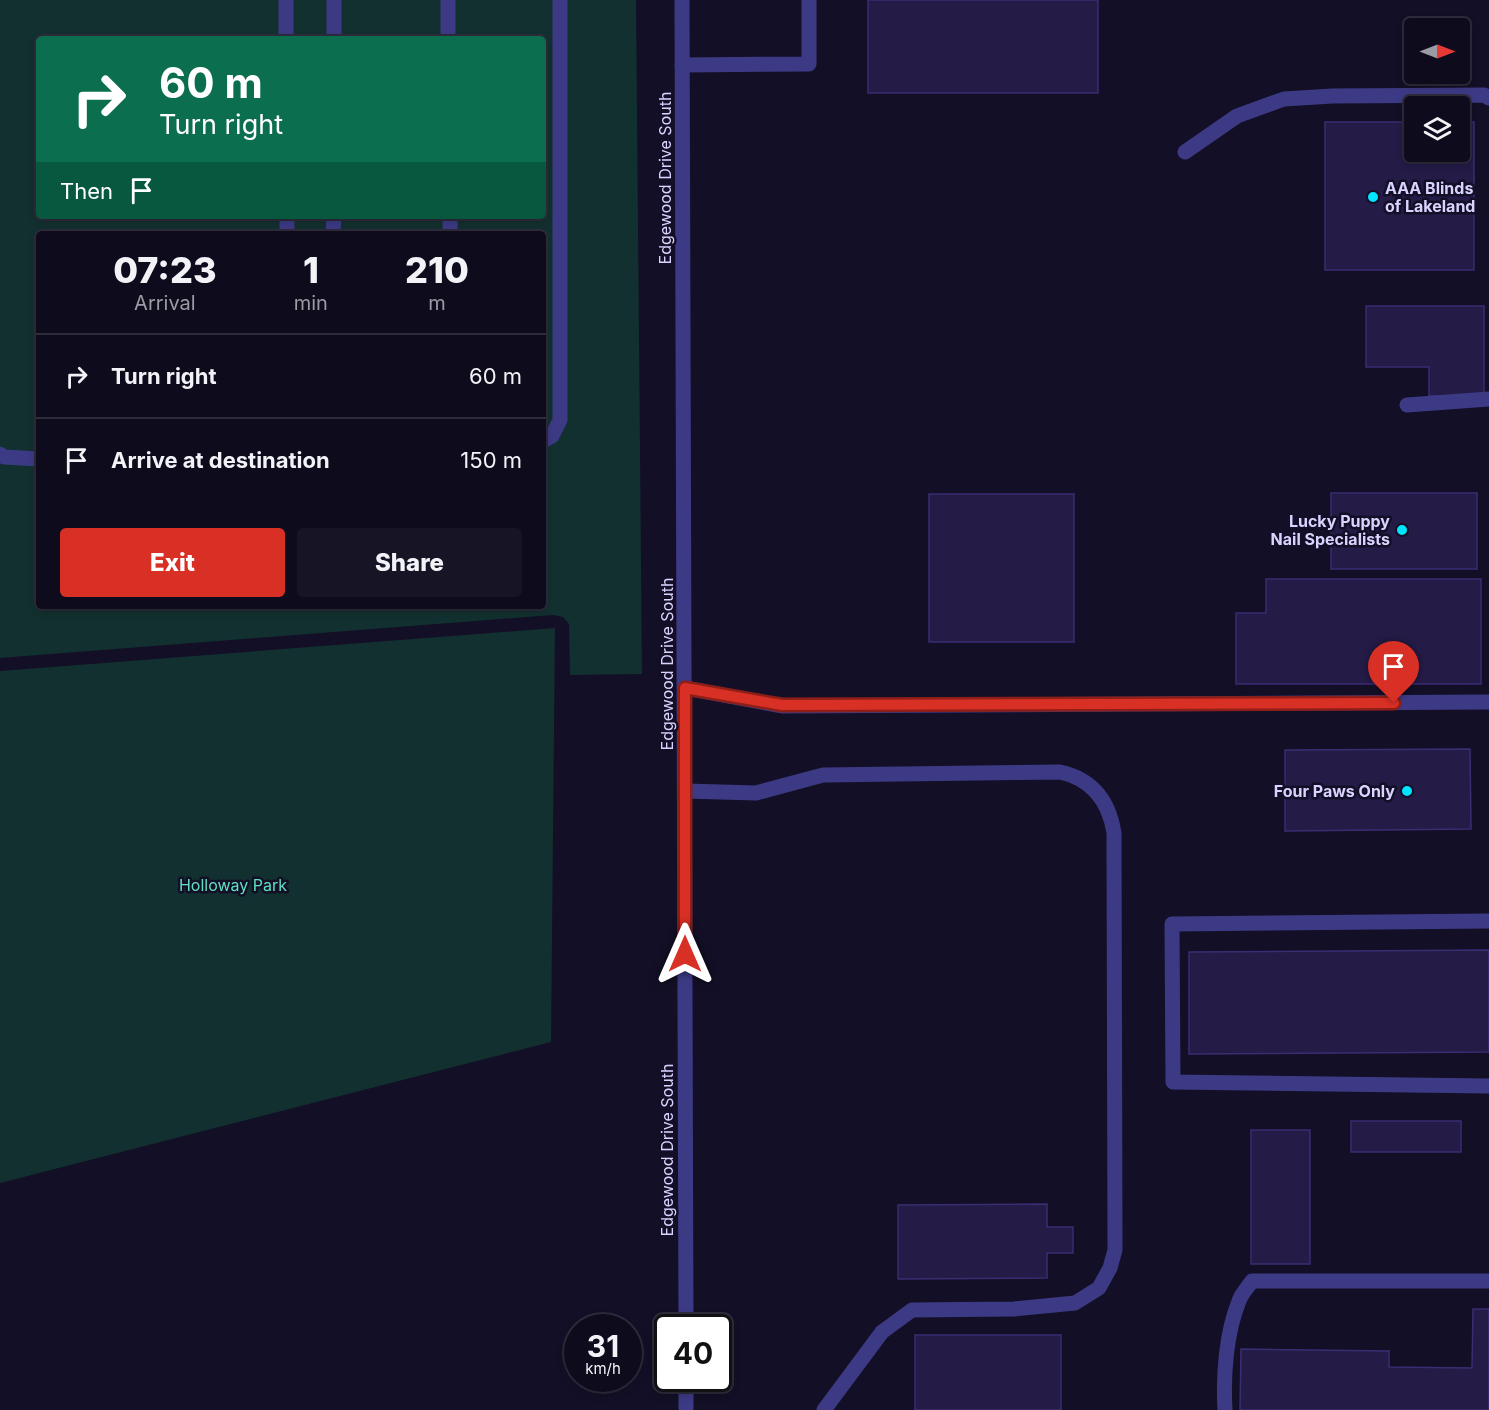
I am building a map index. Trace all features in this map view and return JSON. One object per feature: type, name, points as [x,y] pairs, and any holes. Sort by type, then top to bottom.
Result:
[{"type":"street","points":[[286,0],[286,36]]},
{"type":"street","points":[[334,0],[334,36]]},
{"type":"street","points":[[448,0],[448,36]]},
{"type":"street","points":[[546,439],[552,436],[560,420],[560,0]]},
{"type":"street","name":"Edgewood Drive South","points":[[682,0],[686,1314]]},
{"type":"street","points":[[682,65],[809,64],[809,0]]},
{"type":"street","points":[[1185,152],[1237,116],[1284,99],[1484,94],[1489,98]]},
{"type":"street","points":[[1407,405],[1489,399]]},
{"type":"street","points":[[0,454],[4,457],[36,459]]},
{"type":"street","points":[[685,688],[782,705],[1489,702]]},
{"type":"street","points":[[685,791],[756,793],[823,775],[1060,772],[1074,775],[1090,784],[1111,814],[1114,833],[1115,1250],[1110,1268],[1100,1288],[1075,1303],[1014,1309],[912,1310],[882,1332],[824,1410]]},
{"type":"street","points":[[1489,921],[1172,924],[1170,957],[1173,1082],[1489,1086]]},
{"type":"street","points":[[1226,1410],[1224,1386],[1232,1329],[1239,1299],[1252,1281],[1489,1281]]},
{"type":"street","points":[[686,1392],[686,1410]]},
{"type":"green space","points":[[0,0],[636,0],[642,674],[570,675],[569,624],[563,617],[553,615],[0,658]]},
{"type":"green space","name":"Holloway Park","points":[[555,628],[551,1042],[0,1183],[0,671]]},
{"type":"building","points":[[868,0],[1098,0],[1098,93],[868,93]]},
{"type":"building","points":[[1325,122],[1404,122],[1404,162],[1470,162],[1470,122],[1474,122],[1474,270],[1325,270]]},
{"type":"building","points":[[1366,306],[1484,306],[1484,396],[1429,396],[1429,367],[1366,367]]},
{"type":"building","points":[[1331,493],[1477,493],[1477,569],[1331,569]]},
{"type":"building","points":[[929,494],[1074,494],[1074,642],[929,642]]},
{"type":"building","points":[[1266,579],[1481,579],[1481,684],[1236,684],[1236,613],[1266,613]]},
{"type":"building","points":[[1470,749],[1471,829],[1285,831],[1285,750]]},
{"type":"building","points":[[1489,950],[1489,1052],[1189,1054],[1189,952]]},
{"type":"building","points":[[1351,1121],[1461,1121],[1461,1152],[1351,1152]]},
{"type":"building","points":[[1251,1130],[1310,1130],[1310,1264],[1251,1264]]},
{"type":"building","points":[[1047,1204],[1047,1227],[1073,1227],[1073,1253],[1047,1253],[1047,1278],[898,1279],[898,1205]]},
{"type":"building","points":[[1473,1309],[1489,1309],[1489,1410],[1240,1410],[1241,1349],[1389,1351],[1389,1367],[1472,1368]]},
{"type":"building","points":[[915,1335],[1061,1335],[1061,1410],[915,1410]]},
{"type":"place","name":"AAA Blinds of Lakeland","points":[[1373,197]]},
{"type":"place","name":"Lucky Puppy Nail Specialists","points":[[1402,530]]},
{"type":"place","name":"Four Paws Only","points":[[1407,791]]},
{"type":"route","points":[[685,954],[685,688],[782,705],[1394,703]]}]
